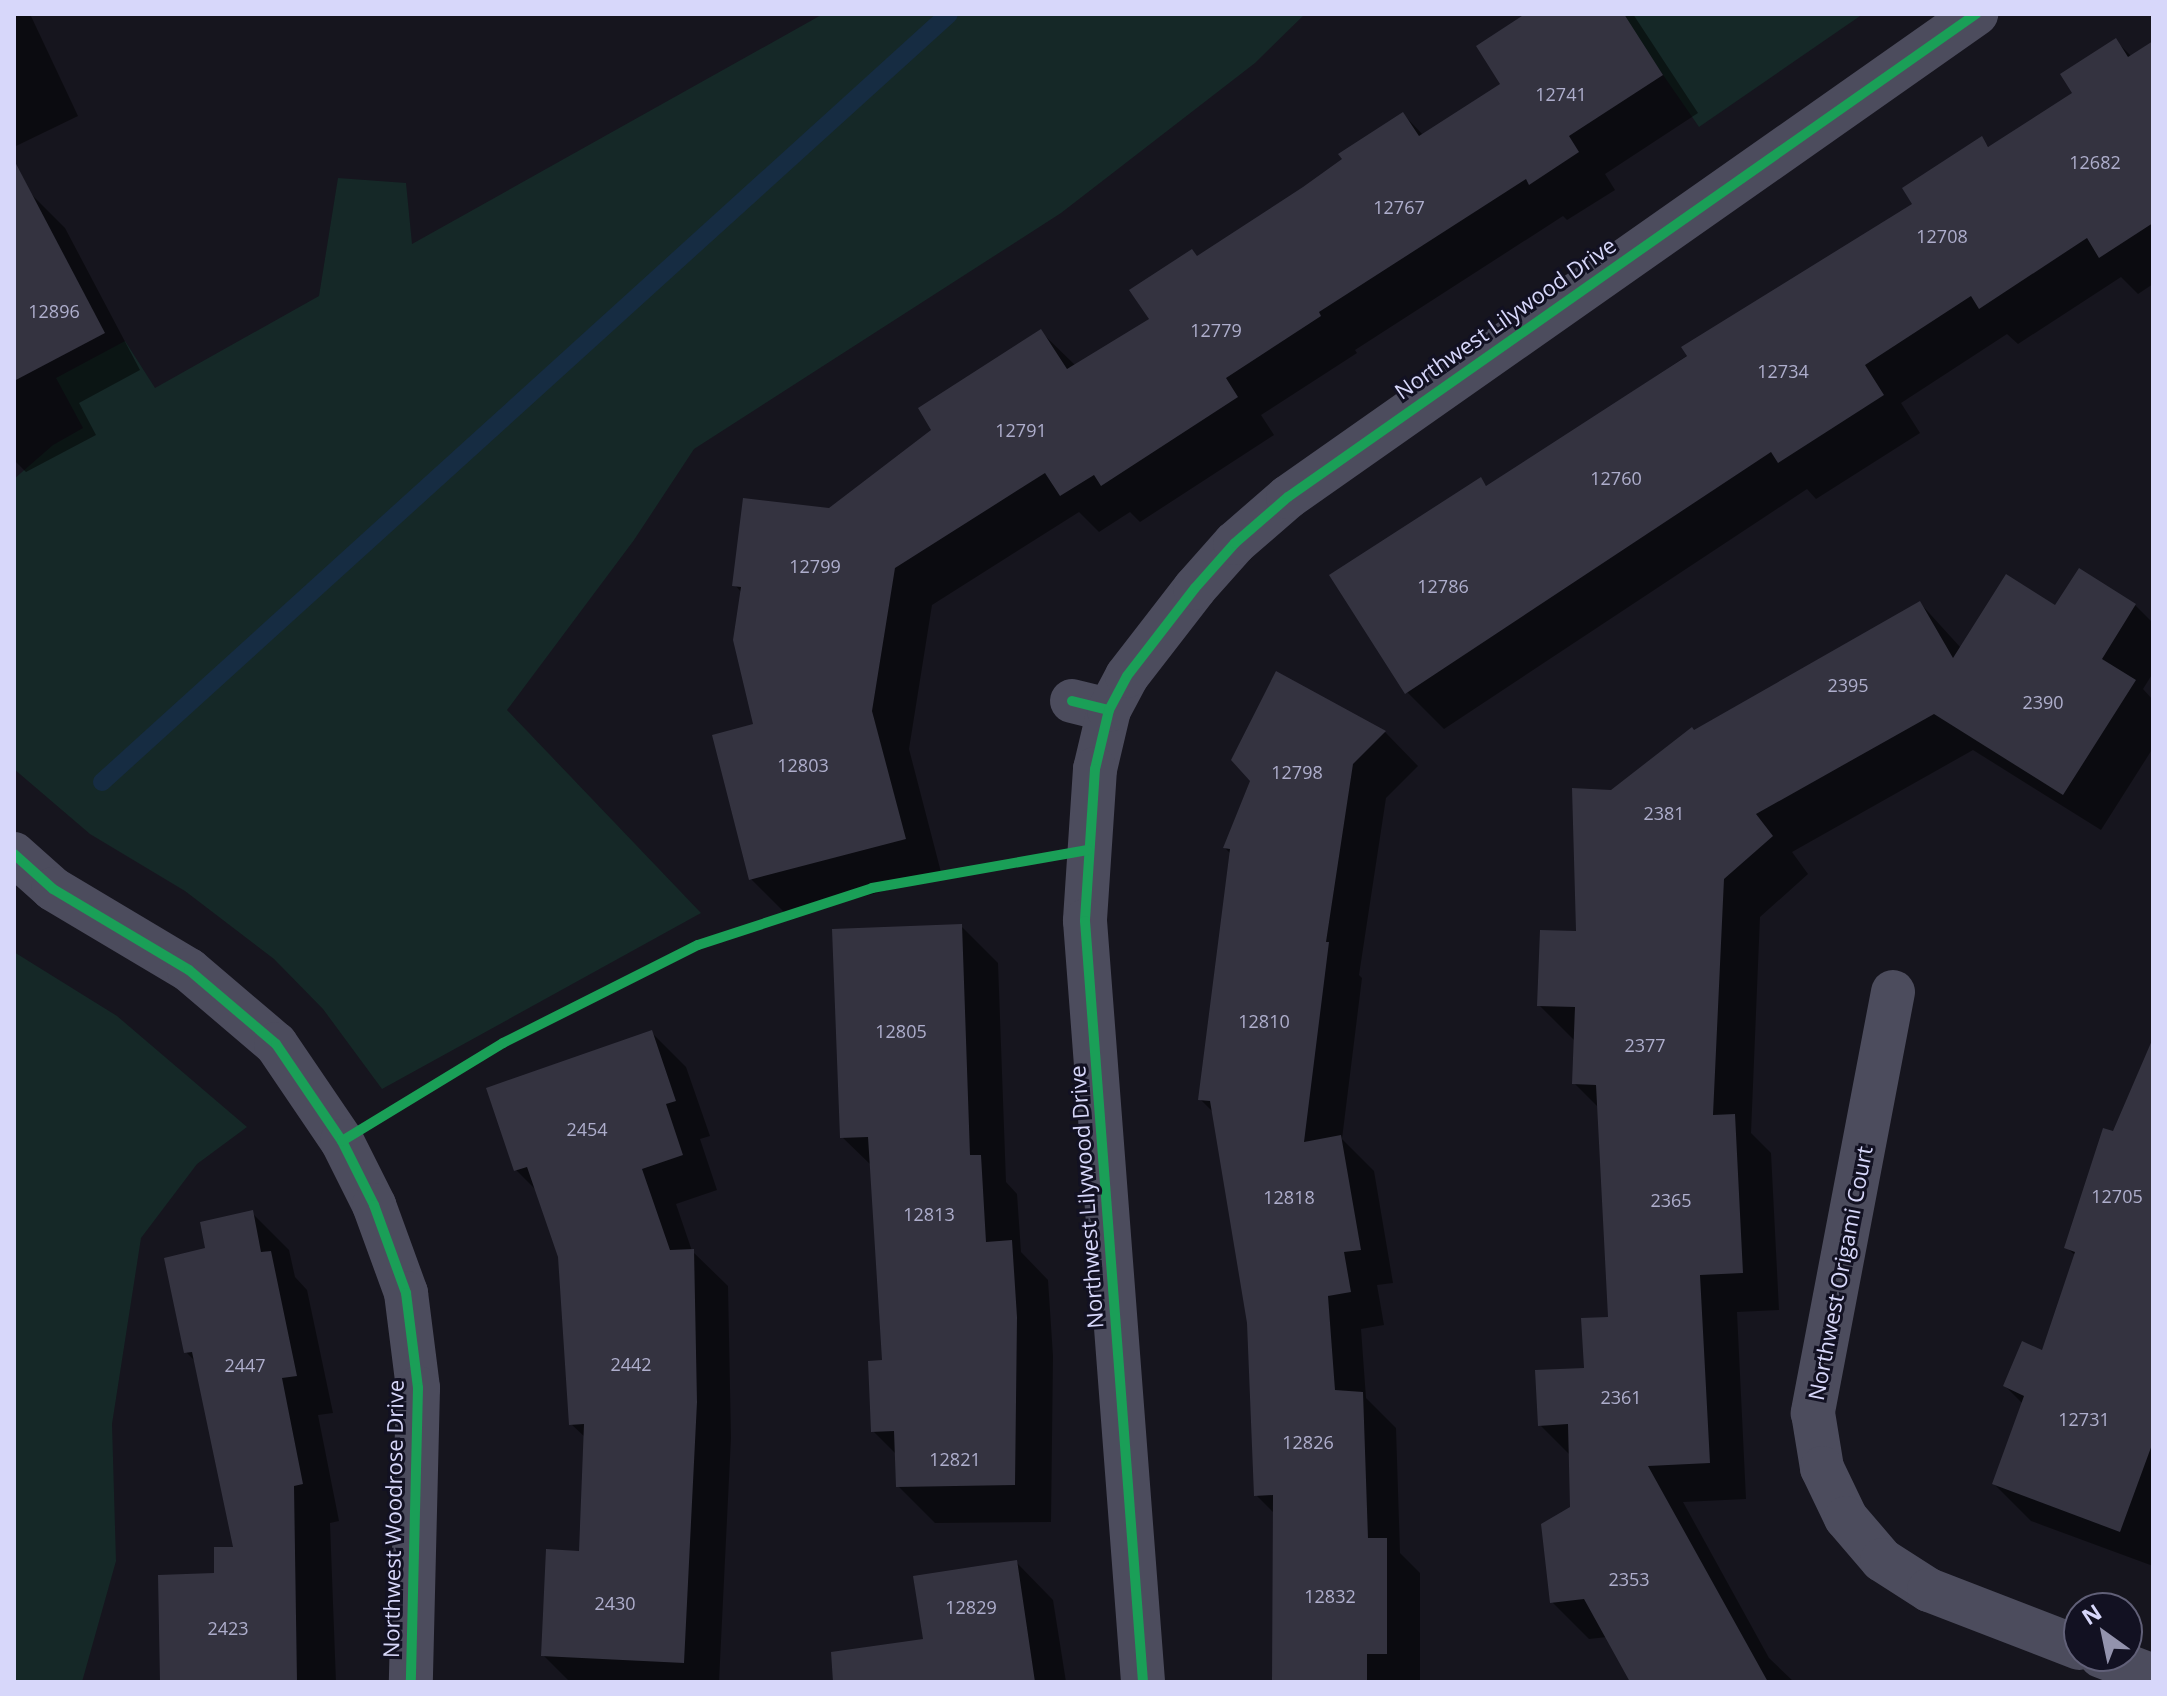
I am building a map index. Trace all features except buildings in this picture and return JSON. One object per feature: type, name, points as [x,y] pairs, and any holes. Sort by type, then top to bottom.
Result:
[{"type":"street","name":"Northwest Lilywood Drive","points":[[1143,1682],[1085,921],[1095,769],[1090,706],[1127,676],[1195,588],[1235,543],[1288,497],[1976,14]]},
{"type":"street","name":"Northwest Woodrose Drive","points":[[14,854],[53,889],[189,970],[276,1044],[342,1141],[374,1205],[406,1293],[418,1388],[411,1682]]},
{"type":"street","name":"Northwest Origami Court","points":[[1893,992],[1813,1413],[1822,1468],[1846,1518],[1882,1560],[1929,1590],[2063,1642]]},
{"type":"green space","points":[[823,14],[1305,14],[1255,63],[1061,213],[694,449],[634,540],[507,710],[701,913],[382,1089],[323,1009],[274,959],[185,891],[90,834],[14,769],[14,479],[53,445],[83,428],[56,378],[125,341],[155,388],[319,296],[338,178],[406,183],[412,244]]},
{"type":"green space","points":[[1621,14],[1863,14],[1699,127]]},
{"type":"green space","points":[[14,952],[117,1016],[247,1127],[197,1164],[141,1238],[112,1424],[116,1561],[82,1682],[14,1682]]},
{"type":"waterway","points":[[102,782],[949,14]]},
{"type":"cycle path","points":[[1109,710],[1127,676],[1195,588],[1235,543],[1288,497],[1976,14]]},
{"type":"cycle path","points":[[1072,701],[1109,710],[1095,769],[1085,921],[1143,1682]]},
{"type":"cycle path","points":[[342,1141],[503,1043],[698,945],[872,888],[1088,850]]},
{"type":"cycle path","points":[[14,854],[53,889],[189,970],[276,1044],[342,1141],[374,1205],[406,1293],[418,1388],[411,1682]]}]
